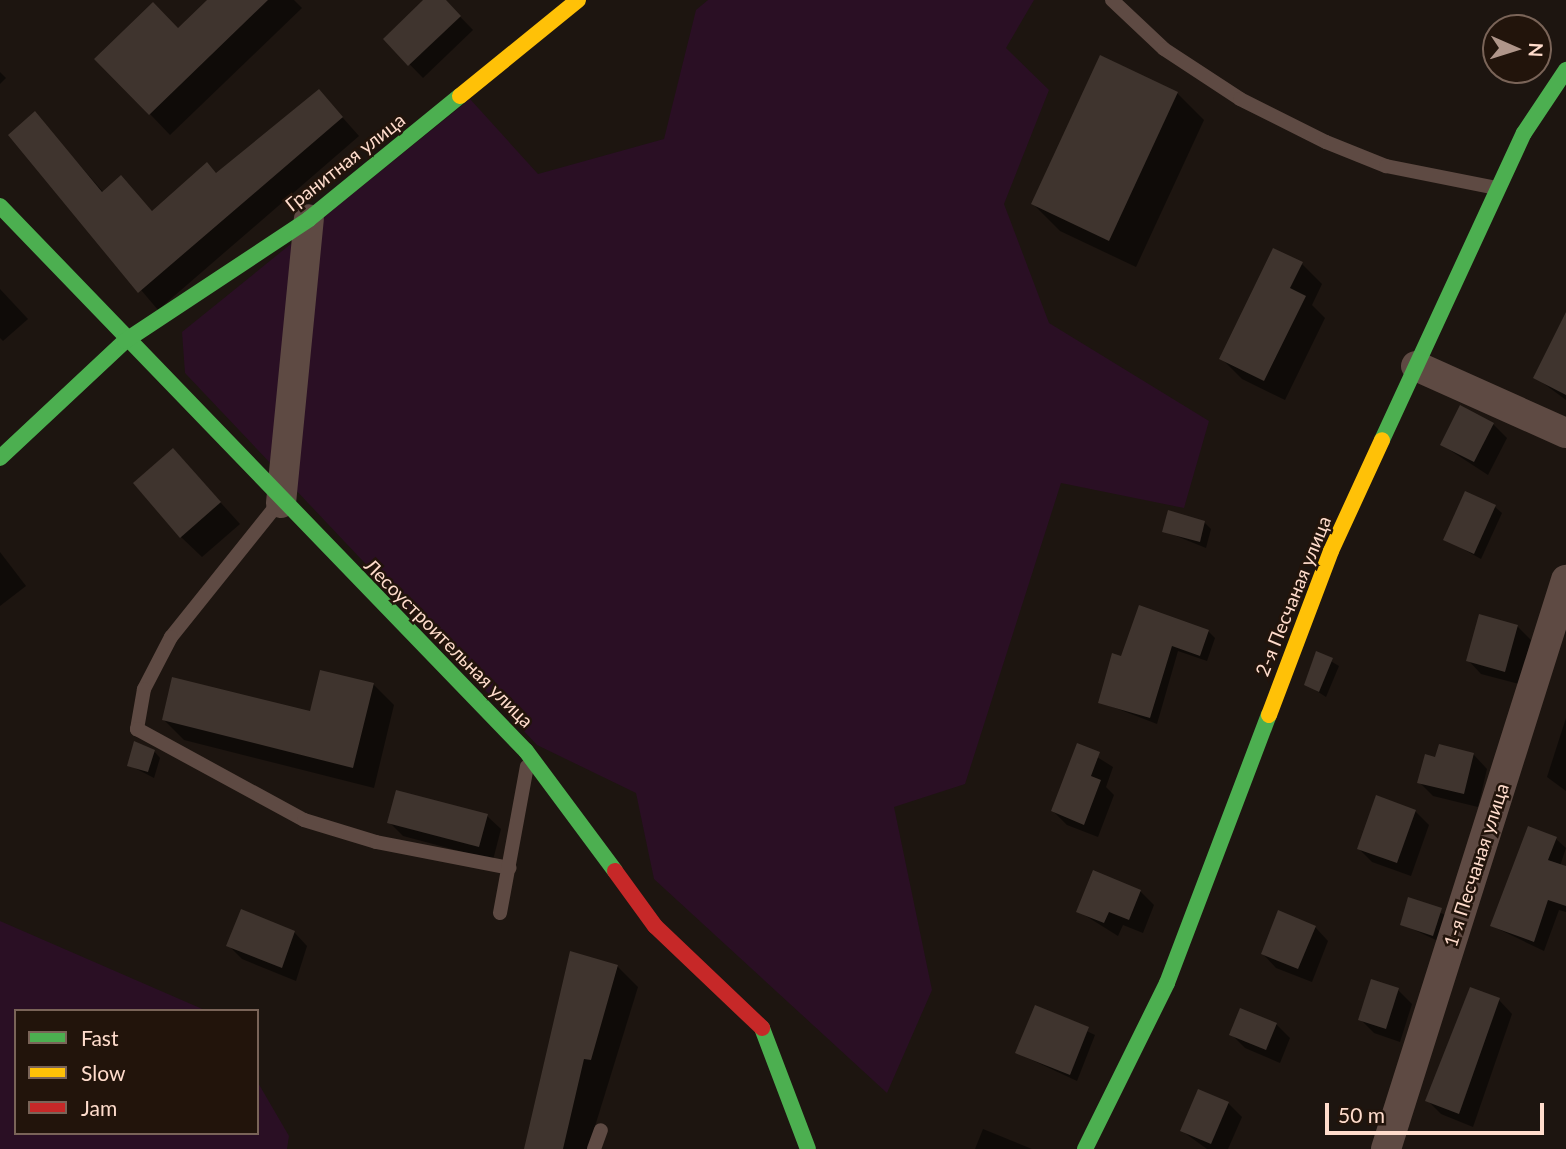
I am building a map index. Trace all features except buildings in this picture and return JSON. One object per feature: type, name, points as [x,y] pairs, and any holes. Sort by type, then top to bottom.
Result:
[{"type":"street","name":"Гранитная улица","points":[[0,458],[125,341],[310,219],[578,0]]},
{"type":"street","name":"2-я Песчаная улица","points":[[1085,1149],[1167,983],[1331,551],[1498,189],[1566,70]]},
{"type":"street","name":"Лесоустроительная улица","points":[[0,206],[279,504],[526,751],[655,926],[769,1037],[808,1149]]},
{"type":"street","points":[[279,504],[310,219]]},
{"type":"street","points":[[1416,366],[1566,433]]},
{"type":"street","name":"1-я Песчаная улица","points":[[1386,1149],[1566,580]]},
{"type":"lane","points":[[1112,0],[1164,49],[1240,99],[1326,142],[1385,166],[1498,189]]},
{"type":"lane","points":[[279,504],[171,636],[144,690],[137,729],[304,820],[376,842],[510,868]]},
{"type":"lane","points":[[500,914],[527,789],[526,751]]},
{"type":"lane","points":[[594,1149],[601,1130]]},
{"type":"shaded area","points":[[708,0],[1034,0],[1006,48],[1049,90],[1004,204],[1049,323],[1209,421],[1184,508],[1061,483],[965,784],[894,807],[932,990],[887,1093],[654,879],[636,793],[537,745],[185,373],[182,332],[470,99],[538,174],[664,139],[696,10]]},
{"type":"shaded area","points":[[0,921],[202,1009],[14,1009],[14,1135],[259,1135],[259,1084],[289,1136],[287,1149],[0,1149]]},
{"type":"traffic: fast","points":[[1382,440],[1524,133],[1566,70]]},
{"type":"traffic: fast","points":[[0,458],[125,341],[309,219],[460,96]]},
{"type":"traffic: fast","points":[[0,206],[526,751],[615,871]]},
{"type":"traffic: fast","points":[[1085,1149],[1167,983],[1269,715]]},
{"type":"traffic: fast","points":[[762,1028],[808,1149]]},
{"type":"traffic: slow","points":[[460,96],[578,0]]},
{"type":"traffic: slow","points":[[1269,715],[1331,551],[1382,440]]},
{"type":"traffic: jam","points":[[615,871],[655,926],[762,1028]]}]
